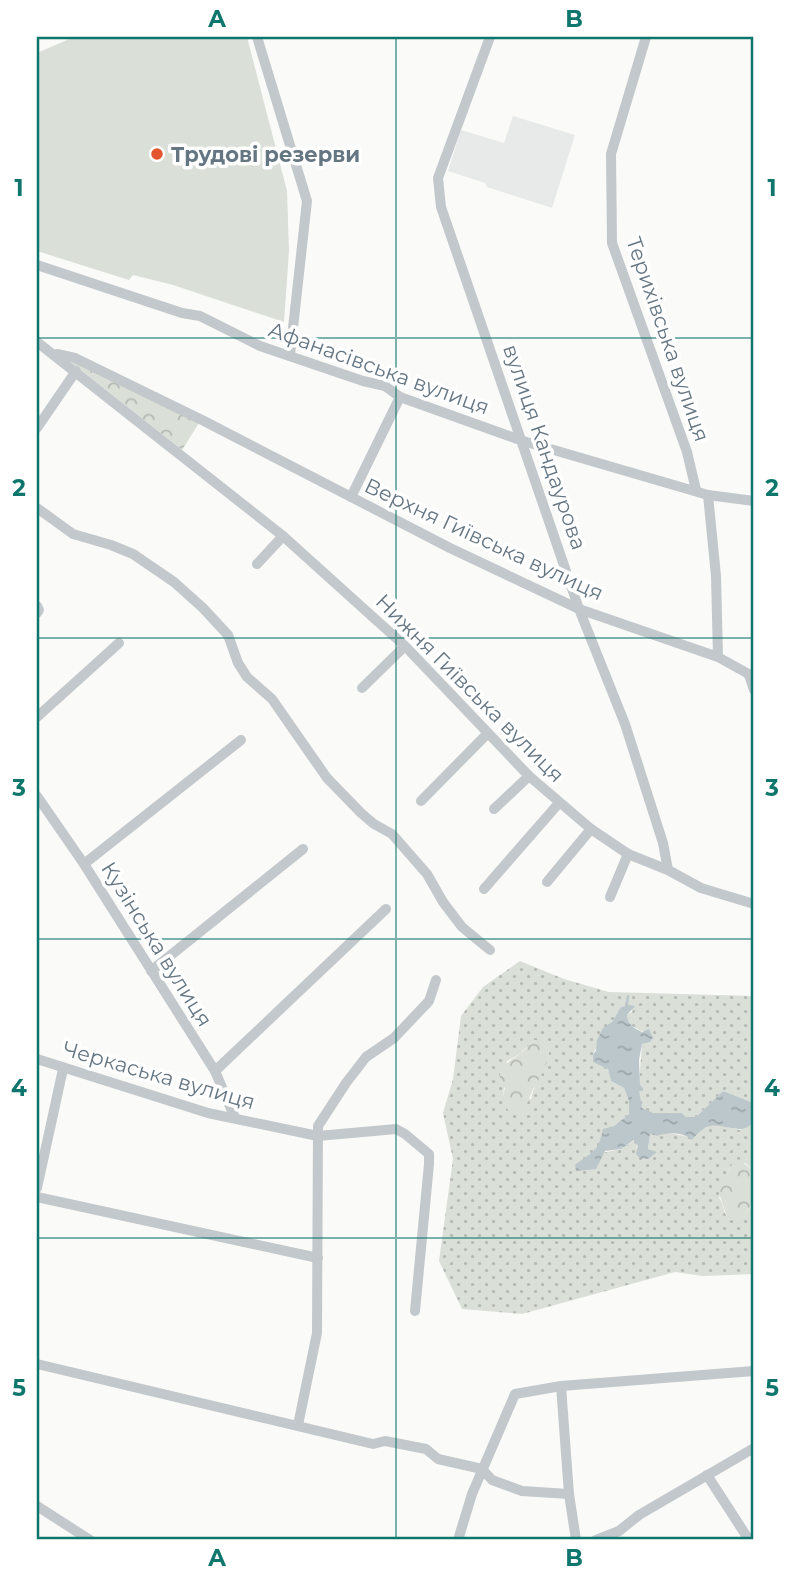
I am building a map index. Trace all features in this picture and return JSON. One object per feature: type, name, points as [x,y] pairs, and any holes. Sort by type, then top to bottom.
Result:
[{"type":"street","points":[[257,37],[307,201],[290,355]]},
{"type":"street","name":"вулиця Кандаурова","points":[[490,37],[438,178],[441,207],[579,609],[625,724],[663,843],[668,870]]},
{"type":"street","name":"Терихівська вулиця","points":[[646,37],[611,154],[612,243],[687,452],[696,489]]},
{"type":"street","name":"Афанасівська вулиця","points":[[37,265],[182,313],[200,316],[260,346],[385,386],[400,397],[523,441],[696,489],[708,495],[754,501]]},
{"type":"street","name":"Нижня Гиївська вулиця","points":[[37,342],[282,536],[404,646],[529,776],[591,829],[628,854],[668,870],[701,888],[754,904]]},
{"type":"street","name":"Верхня Гиївська вулиця","points":[[54,354],[75,358],[204,421],[450,548],[579,609],[718,657],[751,676]]},
{"type":"street","points":[[37,428],[76,371]]},
{"type":"street","points":[[351,497],[400,397]]},
{"type":"street","points":[[708,495],[716,576],[718,657]]},
{"type":"street","points":[[37,508],[73,534],[133,554],[174,582],[203,608],[228,635],[238,663],[247,677],[272,699],[327,778],[373,824],[393,834],[427,874],[462,927],[491,950]]},
{"type":"street","points":[[257,564],[282,536]]},
{"type":"street","points":[[37,606],[37,613]]},
{"type":"street","points":[[37,717],[119,643]]},
{"type":"street","points":[[362,688],[404,646]]},
{"type":"street","points":[[751,676],[754,690]]},
{"type":"street","points":[[421,801],[487,734]]},
{"type":"street","points":[[84,864],[241,740]]},
{"type":"street","points":[[494,809],[529,776]]},
{"type":"street","name":"Кузінська вулиця","points":[[37,796],[84,864],[215,1071],[235,1118]]},
{"type":"street","points":[[484,888],[559,803]]},
{"type":"street","points":[[547,882],[591,829]]},
{"type":"street","points":[[151,971],[303,849]]},
{"type":"street","points":[[610,897],[628,854]]},
{"type":"street","points":[[215,1071],[386,909]]},
{"type":"street","points":[[298,1425],[317,1333],[318,1126],[366,1057],[394,1038],[429,1001],[436,981]]},
{"type":"street","name":"Черкаська вулиця","points":[[37,1059],[208,1113],[318,1136],[396,1129],[405,1134],[429,1154],[415,1311]]},
{"type":"street","points":[[37,1188],[63,1069]]},
{"type":"street","points":[[37,1197],[318,1258]]},
{"type":"street","points":[[37,1364],[373,1444],[384,1441],[426,1449],[438,1459],[482,1469],[492,1480],[522,1491],[569,1494]]},
{"type":"street","points":[[458,1540],[482,1469],[515,1394],[561,1386],[754,1371]]},
{"type":"street","points":[[561,1386],[569,1494],[576,1540]]},
{"type":"street","points":[[596,1540],[621,1535],[639,1515],[754,1448]]},
{"type":"street","points":[[707,1475],[749,1540]]},
{"type":"street","points":[[37,1506],[90,1540]]},
{"type":"shaded area","points":[[513,116],[575,135],[552,208],[448,171],[461,130],[504,143]]},
{"type":"green space","name":"Трудові резерви","points":[[74,37],[247,37],[287,191],[289,251],[284,322],[173,285],[133,275],[129,280],[37,251],[37,53]]},
{"type":"green space","points":[[75,361],[199,423],[182,450],[72,363]]},
{"type":"green space","points":[[520,961],[564,979],[609,992],[754,996],[754,1103],[723,1091],[696,1117],[686,1117],[682,1113],[653,1113],[642,1108],[638,1097],[642,1044],[653,1038],[634,1027],[628,1020],[627,1015],[633,1011],[626,1006],[621,1007],[593,1054],[593,1061],[608,1069],[611,1081],[624,1088],[629,1101],[629,1114],[614,1126],[595,1153],[587,1156],[621,1149],[635,1140],[638,1145],[636,1148],[653,1150],[648,1149],[650,1134],[657,1136],[666,1132],[688,1137],[713,1124],[740,1130],[754,1123],[754,1171],[745,1163],[730,1167],[719,1198],[725,1213],[732,1220],[741,1217],[754,1202],[754,1274],[703,1276],[675,1272],[522,1314],[462,1309],[439,1261],[453,1159],[443,1113],[453,1079],[461,1016],[483,987]],"holes":[[[535,1040],[549,1047],[547,1062],[531,1099],[503,1096],[507,1061]]]},
{"type":"green space","points":[[535,1040],[549,1047],[547,1063],[523,1112],[515,1115],[508,1111],[500,1073],[504,1066]]},
{"type":"green space","points":[[738,1159],[754,1171],[754,1193],[747,1212],[734,1221],[727,1217],[719,1193],[731,1165]]},
{"type":"water","points":[[635,1006],[627,1015],[630,1024],[642,1032],[649,1029],[653,1038],[642,1044],[639,1060],[640,1085],[643,1088],[643,1091],[639,1091],[642,1108],[653,1113],[682,1113],[686,1117],[696,1117],[723,1091],[754,1103],[754,1123],[741,1129],[709,1126],[692,1140],[684,1135],[650,1134],[648,1149],[657,1152],[648,1159],[640,1158],[636,1154],[638,1145],[634,1140],[621,1149],[605,1151],[596,1169],[576,1171],[575,1165],[597,1147],[603,1129],[614,1126],[629,1114],[629,1101],[624,1088],[611,1081],[608,1069],[593,1062],[593,1054],[603,1028],[612,1022],[621,1007]]},
{"type":"waterway","points":[[626,1010],[628,996]]},
{"type":"place","name":"Трудові резерви","points":[[157,154]]}]
